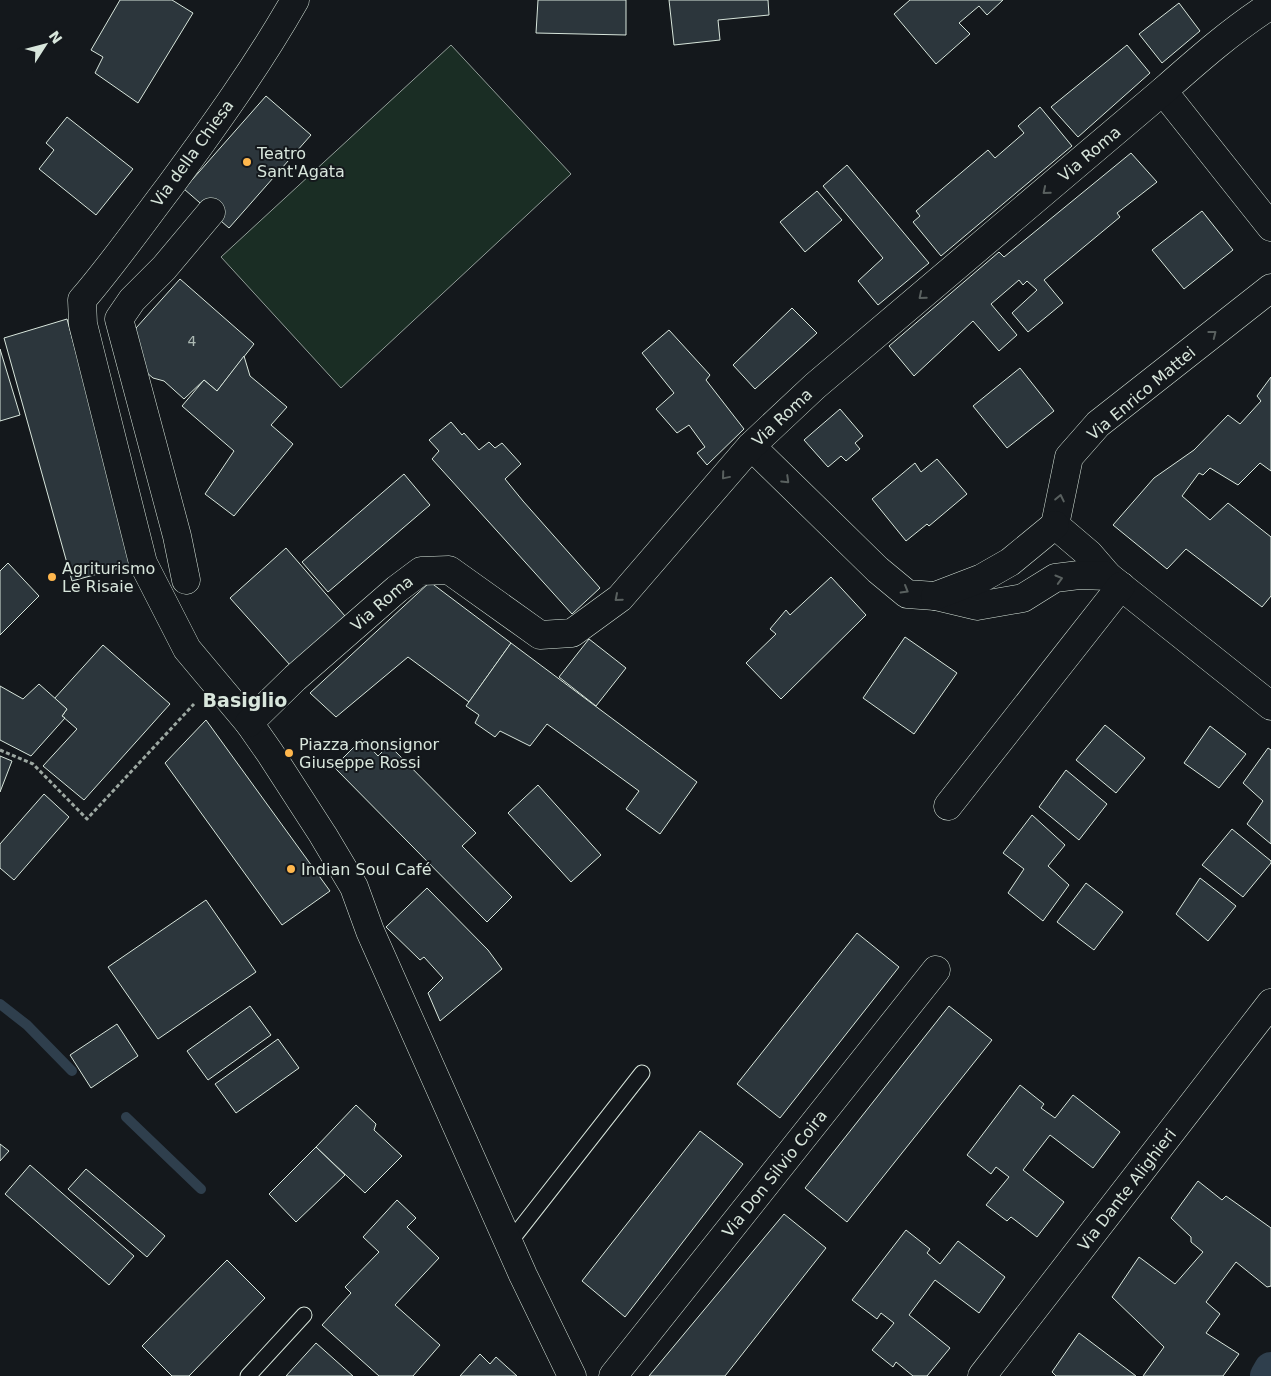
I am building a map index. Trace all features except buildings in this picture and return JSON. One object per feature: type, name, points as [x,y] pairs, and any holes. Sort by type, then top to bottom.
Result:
[{"type":"street","name":"Via della Chiesa","points":[[82,300],[105,273],[206,137],[277,32],[295,0]]},
{"type":"street","name":"Via Roma","points":[[249,723],[295,678],[397,589],[421,571],[449,570],[488,597],[513,618],[540,635],[572,633],[620,598],[751,446],[815,386],[1164,92],[1206,53],[1248,19],[1271,5]]},
{"type":"street","points":[[1164,92],[1271,227]]},
{"type":"street","points":[[186,580],[177,536],[119,319],[132,300],[164,268],[211,212]]},
{"type":"street","name":"Via Enrico Mattei","points":[[1055,525],[1069,457],[1098,424],[1271,288]]},
{"type":"street","points":[[132,300],[82,300],[83,324],[143,563],[181,640],[249,723],[270,753],[354,887],[370,931],[509,1243],[572,1376]]},
{"type":"street","points":[[751,446],[878,570],[907,594],[936,596],[977,606],[1023,598],[1055,578],[1080,575],[1114,581]]},
{"type":"street","points":[[936,596],[982,578],[1010,562],[1055,525],[1090,554],[1114,581],[1271,706]]},
{"type":"street","points":[[948,806],[1114,581]]},
{"type":"street","name":"Via Don Silvio Coira","points":[[613,1376],[936,970]]},
{"type":"street","name":"Via Dante Alighieri","points":[[982,1376],[1271,1002]]},
{"type":"lane","points":[[509,1243],[642,1073]]},
{"type":"lane","points":[[248,1376],[304,1315]]},
{"type":"path","points":[[0,750],[33,764],[87,819],[194,704],[218,686]]},
{"type":"green space","points":[[451,45],[571,174],[341,388],[221,257]]},
{"type":"waterway","points":[[0,1004],[27,1025],[72,1071]]},
{"type":"waterway","points":[[126,1117],[201,1189]]},
{"type":"waterway","points":[[1267,1376],[1271,1369]]},
{"type":"place","name":"Teatro Sant'Agata","points":[[247,162]]},
{"type":"place","name":"Agriturismo Le Risaie","points":[[52,577]]},
{"type":"place","name":"Piazza monsignor Giuseppe Rossi","points":[[289,753]]},
{"type":"place","name":"Indian Soul Café","points":[[291,869]]},
{"type":"district","name":"Basiglio","points":[[245,700]]}]
